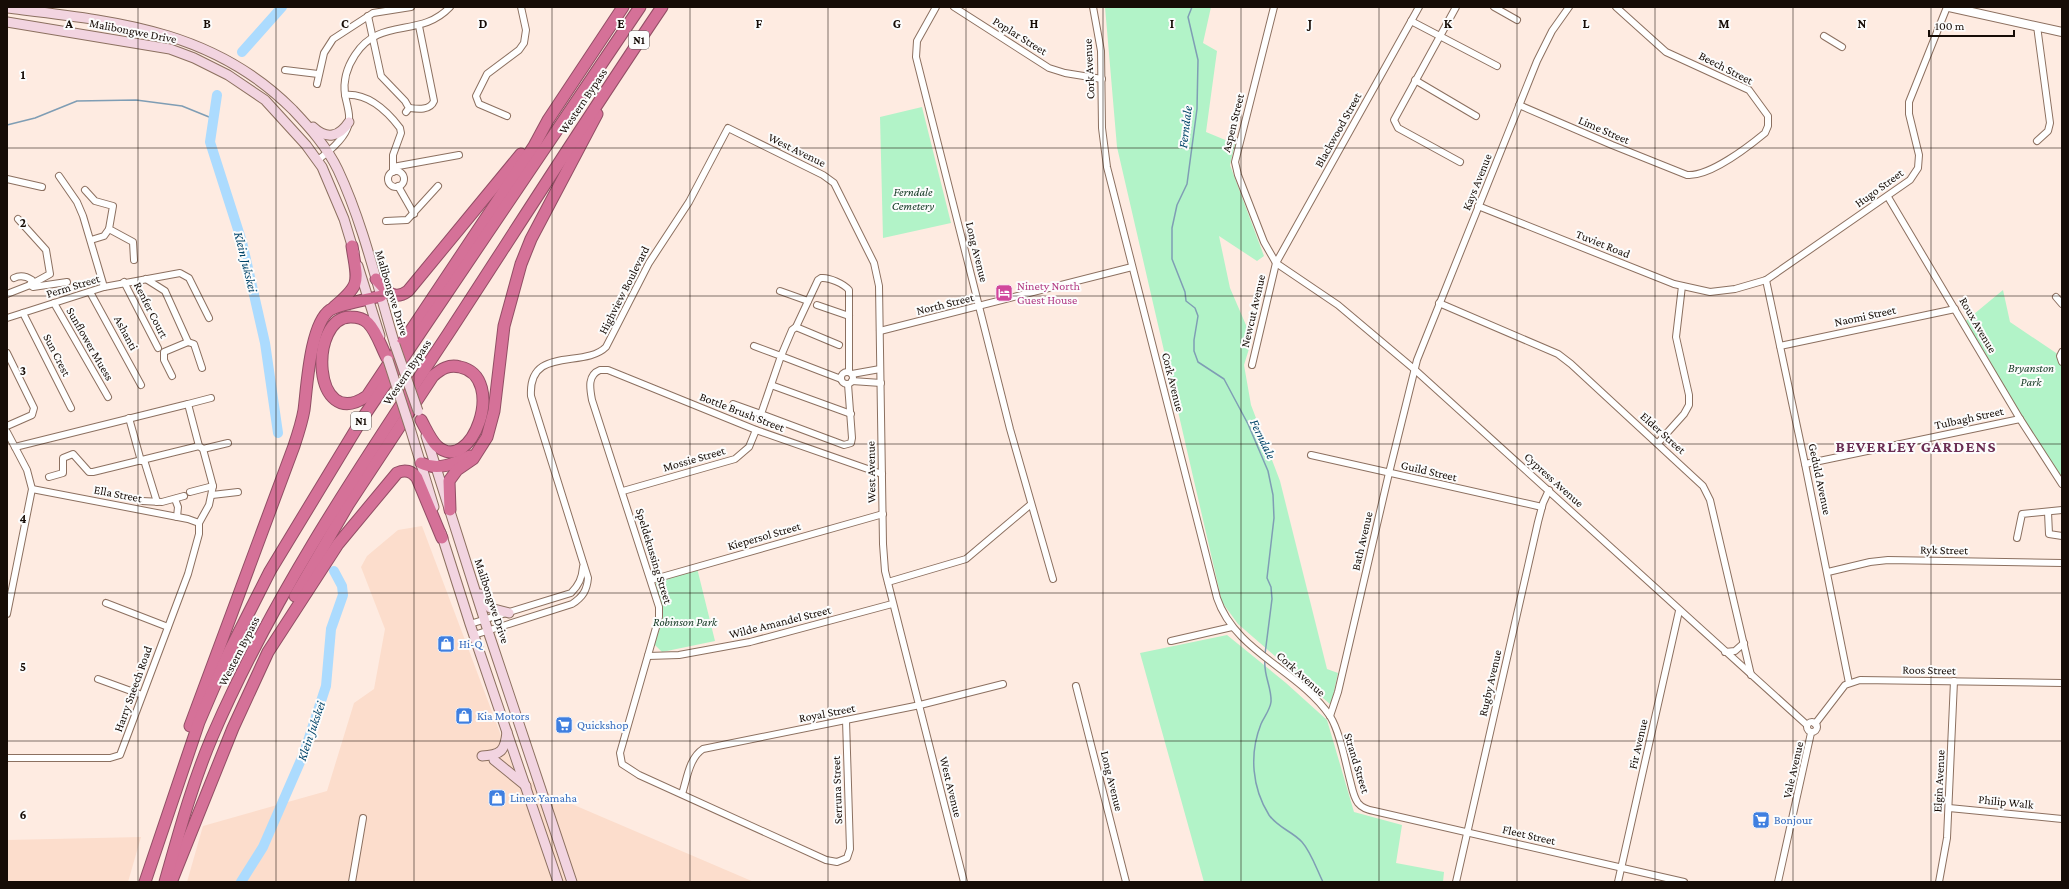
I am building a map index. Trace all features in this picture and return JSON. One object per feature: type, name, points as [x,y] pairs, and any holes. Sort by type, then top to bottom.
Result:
[{"type":"highway","points":[[387,359],[372,329],[366,321],[357,317],[347,317],[340,320],[333,326],[324,349],[321,370],[326,389],[331,395],[345,403],[354,403],[367,396],[534,146],[548,120],[623,7]]},
{"type":"highway","name":"Western Bypass","points":[[145,882],[199,722],[230,652],[270,571],[364,416],[640,7]]},
{"type":"highway","name":"Western Bypass","points":[[165,882],[184,816],[211,739],[244,667],[285,589],[373,447],[662,7]]},
{"type":"highway","points":[[450,510],[449,481],[457,470],[473,459],[487,437],[492,418],[504,326],[521,264],[531,239],[574,161],[617,74]]},
{"type":"highway","points":[[376,279],[389,293],[402,295],[408,291],[548,120]]},
{"type":"highway","points":[[148,871],[191,725],[294,446],[304,410],[314,343],[323,319],[348,295],[355,286],[356,276],[352,246]]},
{"type":"highway","points":[[331,310],[381,296]]},
{"type":"highway","points":[[171,882],[233,728],[284,615],[312,564],[348,505],[433,376],[441,369],[454,366],[466,368],[475,374],[481,386],[482,411],[476,431],[468,445],[454,451],[442,449],[434,442],[420,416]]},
{"type":"highway","points":[[421,464],[429,467],[437,467],[462,460],[479,451]]},
{"type":"highway","points":[[268,652],[338,544],[389,480],[397,473],[401,471],[410,472],[417,478],[442,538]]},
{"type":"main road","name":"Malibongwe Drive","points":[[7,8],[30,9],[159,32],[193,43],[246,71],[274,91],[301,119],[328,152],[338,170],[354,212],[396,345],[437,467],[488,631],[572,882]]},
{"type":"main road","name":"Malibongwe Drive","points":[[7,22],[75,32],[170,49],[194,58],[228,75],[265,100],[306,144],[318,160],[344,219],[368,299],[410,428],[442,538],[558,882]]},
{"type":"main road","points":[[7,27],[32,31],[75,32]]},
{"type":"main road","points":[[301,119],[316,130],[328,136],[342,132],[349,122]]},
{"type":"main road","points":[[474,587],[490,608],[509,613]]},
{"type":"main road","points":[[482,756],[495,755],[499,752],[506,742],[507,731]]},
{"type":"main road","points":[[494,760],[527,787]]},
{"type":"street","points":[[317,84],[318,74],[327,46],[338,35],[368,16],[380,12],[411,7]]},
{"type":"street","points":[[318,160],[328,152],[342,137],[347,129],[349,122],[345,95],[346,71],[362,46],[373,36],[390,30],[419,26],[438,18],[450,7]]},
{"type":"street","points":[[507,116],[479,104],[476,96],[487,74],[519,50],[524,43],[526,30],[521,7]]},
{"type":"street","name":"Long Avenue","points":[[936,7],[917,41],[916,58],[1030,506],[1052,579]]},
{"type":"street","name":"Poplar Street","points":[[954,7],[1049,68],[1065,73],[1102,79]]},
{"type":"street","name":"Cork Avenue","points":[[1093,7],[1101,51],[1105,156],[1217,598],[1222,611],[1232,627],[1261,654],[1299,683],[1330,716]]},
{"type":"street","name":"Aspen Street","points":[[1274,7],[1235,162],[1238,175],[1264,242],[1276,263]]},
{"type":"street","name":"Blackwood Street","points":[[1276,263],[1419,7]]},
{"type":"street","points":[[1456,7],[1395,114],[1394,123],[1398,128],[1460,162]]},
{"type":"street","points":[[1494,7],[1517,20]]},
{"type":"street","name":"Kays Avenue","points":[[1414,369],[1478,206],[1547,39],[1569,7]]},
{"type":"street","name":"Beech Street","points":[[1616,7],[1666,52],[1749,90],[1768,116],[1768,126],[1765,133],[1723,162],[1698,175],[1680,173]]},
{"type":"street","points":[[1948,7],[2062,32]]},
{"type":"street","name":"Hugo Street","points":[[1722,292],[1766,280],[1888,197],[1910,180],[1918,168],[1919,150],[1909,114],[1908,102],[1948,7]]},
{"type":"street","points":[[368,16],[381,76],[405,101],[407,110],[427,108],[432,105],[434,101],[419,26]]},
{"type":"street","points":[[1411,21],[1497,66]]},
{"type":"street","points":[[2036,26],[2050,123],[2048,131],[2037,141]]},
{"type":"street","points":[[1824,36],[1842,47]]},
{"type":"street","points":[[285,70],[318,74]]},
{"type":"street","points":[[1415,80],[1476,116]]},
{"type":"street","points":[[345,95],[359,95],[376,103],[400,128],[401,133],[394,147],[393,169],[388,181],[392,186],[398,186],[402,182],[403,177],[399,172],[393,169]]},
{"type":"street","name":"Lime Street","points":[[1519,105],[1680,173]]},
{"type":"street","name":"West Avenue","points":[[728,128],[823,175],[834,183],[877,270],[880,331],[884,562],[892,604],[920,705],[964,882]]},
{"type":"street","name":"Highview Boulevard","points":[[474,635],[572,604],[580,598],[587,586],[588,578],[531,396],[532,381],[540,369],[546,364],[559,360],[593,355],[602,352],[606,347],[648,263],[690,202],[728,128]]},
{"type":"street","points":[[393,169],[460,155]]},
{"type":"street","points":[[59,176],[77,202],[91,240],[104,287]]},
{"type":"street","points":[[7,179],[42,186]]},
{"type":"street","points":[[398,186],[414,214]]},
{"type":"street","points":[[386,221],[407,220],[438,186]]},
{"type":"street","points":[[85,190],[95,201],[114,207],[109,229],[104,236],[91,240]]},
{"type":"street","name":"Roux Avenue","points":[[1888,197],[2020,419],[2062,484]]},
{"type":"street","name":"Tuviet Road","points":[[1478,206],[1645,274],[1682,286],[1710,292],[1722,292]]},
{"type":"street","points":[[7,294],[30,285],[50,274],[47,253],[18,219]]},
{"type":"street","points":[[109,229],[133,242],[134,260]]},
{"type":"street","name":"Newcut Avenue","points":[[1252,365],[1276,263]]},
{"type":"street","name":"Cypress Avenue","points":[[1276,263],[1338,305],[1414,369],[1549,490],[1679,611],[1807,726]]},
{"type":"street","name":"North Street","points":[[880,331],[1132,267]]},
{"type":"street","name":"Perm Street","points":[[7,318],[124,282],[184,274],[189,278],[209,318]]},
{"type":"street","points":[[14,278],[18,276],[28,278],[32,280],[30,285]]},
{"type":"street","points":[[733,404],[844,445],[849,444],[852,441],[849,290],[844,286],[827,278],[819,278],[796,327],[792,330],[781,356],[761,414]]},
{"type":"street","points":[[146,279],[165,291],[188,342]]},
{"type":"street","name":"Geduld Avenue","points":[[1766,280],[1828,572],[1849,683]]},
{"type":"street","points":[[30,285],[45,286],[67,282]]},
{"type":"street","name":"Renfer Court","points":[[124,282],[158,348]]},
{"type":"street","points":[[1658,443],[1684,414],[1689,405],[1689,395],[1676,337],[1682,286]]},
{"type":"street","points":[[780,291],[808,301]]},
{"type":"street","name":"Ashanti","points":[[90,292],[141,385]]},
{"type":"street","points":[[2056,297],[2062,304]]},
{"type":"street","name":"Sunflower Muess","points":[[54,303],[108,397]]},
{"type":"street","name":"Elder Street","points":[[1439,303],[1558,354],[1699,481],[1706,490],[1751,675]]},
{"type":"street","points":[[817,304],[849,316]]},
{"type":"street","name":"Naomi Street","points":[[1780,346],[1955,309]]},
{"type":"street","name":"Sun Crest","points":[[23,313],[71,408]]},
{"type":"street","points":[[796,327],[839,345]]},
{"type":"street","points":[[172,376],[164,360],[164,352],[188,342],[194,344],[202,368]]},
{"type":"street","points":[[754,346],[842,379],[843,382],[850,378],[880,369]]},
{"type":"street","points":[[2062,352],[2060,356],[2062,362]]},
{"type":"street","points":[[7,353],[34,408],[32,415],[7,426]]},
{"type":"street","name":"Bath Avenue","points":[[1330,716],[1338,692],[1414,369]]},
{"type":"street","name":"Bottle Brush Street","points":[[596,372],[608,370],[756,430],[882,474]]},
{"type":"street","name":"Speldekussing Street","points":[[596,372],[590,382],[590,392],[659,607],[659,617],[620,753],[620,759],[626,767],[639,775],[826,860],[837,862],[847,858]]},
{"type":"street","points":[[842,379],[844,373],[850,378],[881,383]]},
{"type":"street","points":[[771,385],[851,414]]},
{"type":"street","points":[[15,447],[212,398]]},
{"type":"street","points":[[188,404],[213,486],[190,492]]},
{"type":"street","points":[[129,418],[156,502]]},
{"type":"street","name":"Tulbagh Street","points":[[1805,464],[2020,419]]},
{"type":"street","name":"Mossie Street","points":[[623,491],[735,459],[749,447],[756,430]]},
{"type":"street","points":[[7,432],[27,470],[32,489],[10,592],[7,614]]},
{"type":"street","points":[[49,478],[63,473],[63,458],[73,454],[90,472],[228,443]]},
{"type":"street","name":"Guild Street","points":[[1311,455],[1542,507]]},
{"type":"street","name":"Harry Sneech Road","points":[[7,758],[118,757],[121,753],[192,560],[199,534],[199,523],[212,495],[213,486]]},
{"type":"street","name":"Ella Street","points":[[32,489],[178,517],[199,523]]},
{"type":"street","name":"Rugby Avenue","points":[[1456,882],[1542,507],[1549,490]]},
{"type":"street","points":[[212,495],[238,492]]},
{"type":"street","points":[[142,501],[156,502],[184,496]]},
{"type":"street","points":[[175,499],[178,507],[178,517]]},
{"type":"street","points":[[888,582],[966,559],[1030,506]]},
{"type":"street","points":[[2017,538],[2022,514],[2062,510]]},
{"type":"street","points":[[2048,512],[2049,534],[2062,536]]},
{"type":"street","name":"Kiepersol Street","points":[[651,580],[882,514]]},
{"type":"street","name":"Ryk Street","points":[[1828,572],[1870,562],[1888,560],[2062,563]]},
{"type":"street","points":[[470,624],[509,613],[571,592],[577,586],[582,577],[583,566]]},
{"type":"street","points":[[106,603],[168,627]]},
{"type":"street","name":"Wilde Amandel Street","points":[[648,656],[679,655],[750,642],[892,604]]},
{"type":"street","name":"Fir Avenue","points":[[1618,882],[1679,611]]},
{"type":"street","points":[[1171,641],[1232,627]]},
{"type":"street","points":[[1725,652],[1735,651],[1744,642]]},
{"type":"street","points":[[98,679],[142,695]]},
{"type":"street","name":"Roos Street","points":[[1849,683],[1864,679],[2062,683]]},
{"type":"street","name":"Elgin Avenue","points":[[1939,882],[1946,849],[1954,681]]},
{"type":"street","points":[[1815,724],[1811,722],[1807,726],[1807,730],[1811,733],[1816,730],[1815,724],[1849,683]]},
{"type":"street","name":"Royal Street","points":[[682,794],[693,759],[697,753],[703,749],[920,705],[1003,684]]},
{"type":"street","name":"Long Avenue","points":[[1076,686],[1126,882]]},
{"type":"street","name":"Strand Street","points":[[1330,716],[1341,746],[1354,796],[1359,804],[1370,810]]},
{"type":"street","name":"Serruna Street","points":[[846,720],[850,849],[847,858]]},
{"type":"street","name":"Vale Avenue","points":[[1778,882],[1811,733]]},
{"type":"street","name":"Philip Walk","points":[[1948,808],[2062,819]]},
{"type":"street","name":"Fleet Street","points":[[1370,810],[1684,882]]},
{"type":"street","points":[[352,882],[363,818]]},
{"type":"shaded area","points":[[422,526],[514,770],[553,796],[754,882],[187,882],[203,826],[327,791],[354,703],[374,689],[385,629],[361,567],[367,556],[398,530]]},
{"type":"shaded area","points":[[141,837],[128,882],[7,882],[7,840]]},
{"type":"green space","points":[[1105,7],[1211,7],[1203,43],[1217,51],[1206,132],[1235,144],[1230,165],[1264,256],[1257,261],[1219,236],[1230,288],[1252,339],[1244,365],[1251,405],[1280,481],[1327,669],[1338,673],[1331,705],[1238,624],[1222,602],[1117,147]]},
{"type":"green space","name":"Ferndale Cemetery","points":[[922,107],[951,223],[883,238],[880,117]]},
{"type":"green space","name":"Bryanston Park","points":[[2003,290],[2010,322],[2062,357],[2062,482],[1962,324]]},
{"type":"green space","name":"Robinson Park","points":[[697,568],[715,641],[662,652],[654,644],[660,619],[660,605],[655,580]]},
{"type":"green space","points":[[1227,635],[1286,683],[1327,720],[1354,812],[1402,825],[1396,863],[1444,872],[1443,882],[1204,882],[1140,653]]},
{"type":"waterway","name":"Klein Jukskei","points":[[242,52],[282,7]]},
{"type":"waterway","name":"Ferndale","points":[[1192,7],[1188,17],[1198,60],[1197,109],[1187,184],[1177,205],[1172,228],[1172,259],[1185,292],[1186,301],[1195,308],[1198,316],[1194,340],[1194,351],[1198,362],[1224,379],[1248,424],[1268,471],[1273,495],[1274,518],[1267,578],[1271,587],[1272,599],[1265,654]]},
{"type":"waterway","name":"Klein Jukskei","points":[[217,95],[210,142],[242,242],[265,343],[278,433]]},
{"type":"waterway","points":[[7,125],[35,118],[77,101],[136,100],[182,106],[214,119]]},
{"type":"waterway","name":"Klein Jukskei","points":[[241,882],[263,847],[304,753],[326,686],[331,629],[343,595],[342,586],[334,571]]},
{"type":"waterway","name":"Ferndale","points":[[1265,660],[1265,670],[1271,702],[1257,735],[1255,747],[1254,771],[1259,794],[1269,815],[1305,846],[1323,882]]},
{"type":"place","name":"Ninety North Guest House","points":[[1004,293]]},
{"type":"place","name":"Hi-Q","points":[[446,644]]},
{"type":"place","name":"Kia Motors","points":[[464,716]]},
{"type":"place","name":"Quickshop","points":[[564,725]]},
{"type":"place","name":"Linex Yamaha","points":[[497,798]]},
{"type":"place","name":"Bonjour","points":[[1761,820]]},
{"type":"district","name":"BEVERLEY GARDENS","points":[[1916,446]]}]
